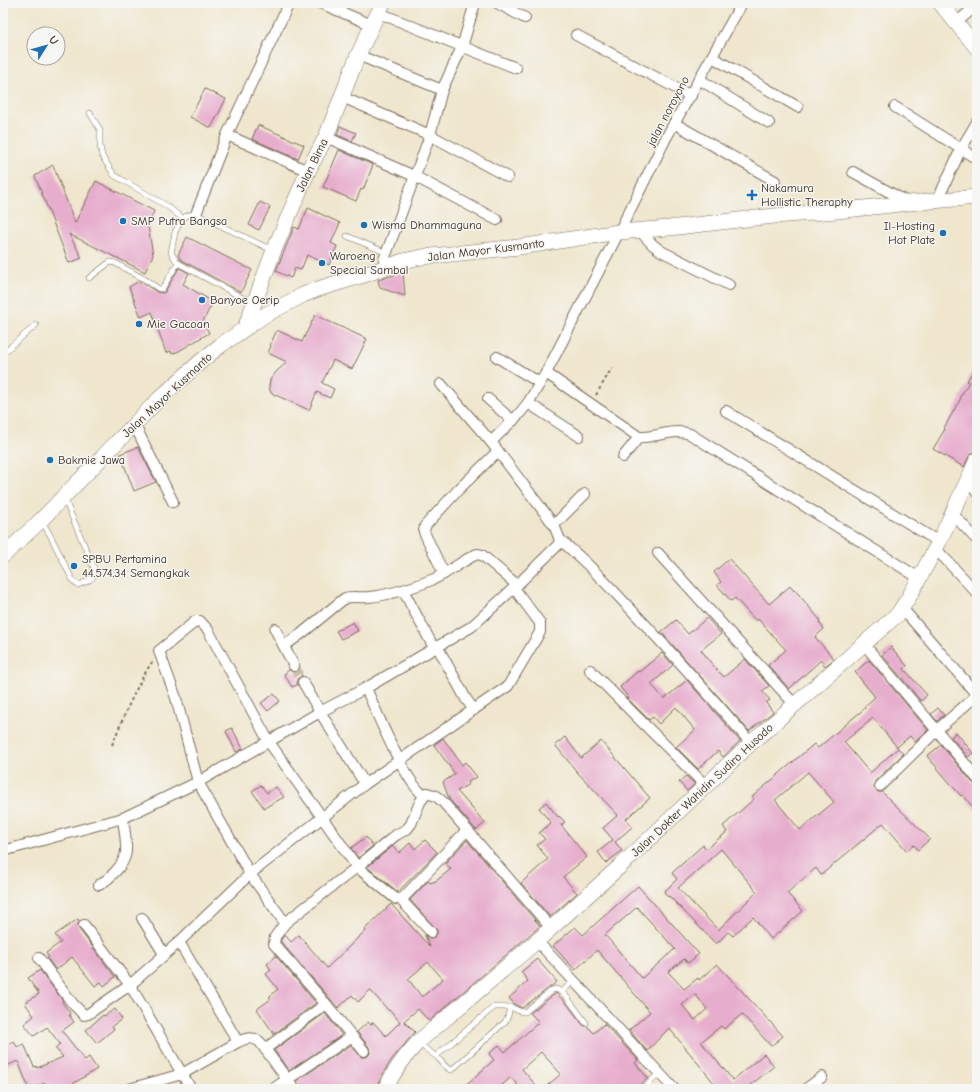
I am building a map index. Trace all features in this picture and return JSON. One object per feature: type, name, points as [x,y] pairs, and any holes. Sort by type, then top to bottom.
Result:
[{"type":"main road","points":[[940,3],[977,48]]},
{"type":"main road","name":"Jalan Bima","points":[[245,328],[253,303],[274,250],[308,171],[326,137],[358,55],[378,14]]},
{"type":"main road","name":"Jalan Mayor Kusmanto","points":[[3,556],[64,497],[159,399],[200,362],[265,314],[303,295],[332,284],[368,274],[386,260],[403,261],[422,257],[519,247],[619,232],[977,197]]},
{"type":"main road","name":"Jalan Dokter Wahidin Sudiro Husodo","points":[[385,1089],[404,1056],[418,1042],[537,941],[751,743],[864,644],[902,608],[937,545],[952,513],[972,487],[977,460]]},
{"type":"street","points":[[196,214],[227,134],[289,3]]},
{"type":"street","points":[[320,3],[378,14],[516,68]]},
{"type":"street","points":[[386,260],[414,176],[430,135],[442,90],[462,47],[475,3]]},
{"type":"street","points":[[498,3],[525,18]]},
{"type":"street","name":"jalan noroyono","points":[[492,442],[528,403],[546,373],[674,123],[691,96],[742,3]]},
{"type":"street","points":[[956,23],[977,5]]},
{"type":"street","points":[[576,35],[691,96]]},
{"type":"street","points":[[358,55],[442,90]]},
{"type":"street","points":[[712,57],[798,107]]},
{"type":"street","points":[[699,79],[769,123]]},
{"type":"street","points":[[342,97],[430,135],[508,176]]},
{"type":"street","points":[[895,107],[977,159]]},
{"type":"street","points":[[937,201],[961,149],[977,122]]},
{"type":"street","points":[[674,123],[775,181]]},
{"type":"street","points":[[227,134],[308,171]]},
{"type":"street","points":[[326,137],[414,176],[497,220]]},
{"type":"street","points":[[853,172],[909,203]]},
{"type":"street","points":[[640,231],[661,251],[729,285]]},
{"type":"street","points":[[497,357],[540,383]]},
{"type":"street","points":[[546,373],[639,437],[655,436],[666,433],[683,432],[690,434],[919,578]]},
{"type":"street","points":[[441,384],[492,442],[554,525],[560,540],[574,551],[613,590],[691,674],[751,743]]},
{"type":"street","points":[[488,399],[513,421]]},
{"type":"street","points":[[528,403],[579,436]]},
{"type":"street","points":[[726,411],[937,545],[977,593]]},
{"type":"street","points":[[134,424],[173,502]]},
{"type":"street","points":[[623,457],[639,437]]},
{"type":"street","points":[[444,574],[424,532],[425,526],[459,489],[498,451]]},
{"type":"street","points":[[554,525],[585,494]]},
{"type":"street","points":[[952,513],[977,540]]},
{"type":"street","points":[[3,851],[104,822],[120,819],[198,782],[320,712],[366,688],[474,625],[516,587],[558,545],[560,540]]},
{"type":"street","points":[[658,553],[795,705]]},
{"type":"street","points":[[39,958],[72,1004],[84,1015],[88,1014],[130,985],[179,942],[250,874],[366,784],[508,686],[540,632],[540,623],[516,587],[482,556],[477,554],[444,574],[403,590],[368,597],[345,598],[284,646]]},
{"type":"street","points":[[403,590],[462,693],[474,710]]},
{"type":"street","points":[[880,786],[937,730],[977,695],[902,608]]},
{"type":"street","points":[[285,923],[250,874],[198,782],[176,698],[159,651],[196,620],[200,621],[208,630],[269,742],[357,867],[392,897],[400,899],[431,932]]},
{"type":"street","points":[[275,629],[294,666]]},
{"type":"street","points":[[864,644],[977,778]]},
{"type":"street","points":[[590,670],[705,785]]},
{"type":"street","points":[[303,682],[320,712],[366,784]]},
{"type":"street","points":[[366,688],[399,760],[419,792],[424,795],[427,793],[436,796],[551,928]]},
{"type":"street","points":[[364,1051],[274,944],[275,936],[285,923],[407,828],[411,824],[420,802],[427,793]]},
{"type":"street","points":[[99,886],[114,873],[126,853],[120,819]]},
{"type":"street","points":[[400,899],[467,830]]},
{"type":"street","points":[[142,918],[164,954]]},
{"type":"street","points":[[84,925],[130,985],[191,1089]]},
{"type":"street","points":[[537,941],[674,1089]]},
{"type":"street","points":[[179,942],[238,1042]]},
{"type":"street","points":[[265,1049],[326,1004]]},
{"type":"street","points":[[273,1089],[352,1036]]},
{"type":"street","points":[[129,1089],[182,1074],[244,1039],[255,1038],[260,1042],[294,1089]]},
{"type":"street","points":[[806,1089],[822,1077]]},
{"type":"lane","points":[[90,113],[100,130],[100,146],[102,156],[114,175],[167,206],[182,218]]},
{"type":"lane","points":[[253,303],[178,263],[171,253],[175,232],[182,218],[196,214],[274,250]]},
{"type":"lane","points":[[347,236],[386,260]]},
{"type":"lane","points":[[89,278],[110,262],[115,263],[159,289],[162,289],[178,263]]},
{"type":"lane","points":[[3,353],[36,325]]},
{"type":"lane","points":[[41,520],[50,535],[72,581],[78,585],[93,577],[94,568],[64,497]]},
{"type":"lane","points":[[562,992],[573,981]]},
{"type":"lane","points":[[436,1056],[494,1007],[510,1007],[525,1012],[554,989],[562,992],[586,1023]]},
{"type":"lane","points":[[418,1042],[451,1070],[505,1022],[510,1007]]},
{"type":"lane","points":[[647,1089],[647,1085],[659,1073]]},
{"type":"path","points":[[591,403],[612,368]]},
{"type":"path","points":[[112,745],[138,685],[159,651]]},
{"type":"building","points":[[205,89],[226,99],[211,128],[190,117]]},
{"type":"building","points":[[258,125],[304,145],[298,159],[252,139]]},
{"type":"building","points":[[340,126],[356,133],[352,141],[337,135]]},
{"type":"building","points":[[339,150],[373,165],[363,190],[361,189],[356,201],[323,187]]},
{"type":"building","points":[[53,165],[75,223],[96,181],[154,211],[148,226],[153,255],[145,272],[69,234],[82,258],[69,263],[35,176]]},
{"type":"building","points":[[260,202],[270,207],[259,230],[249,225]]},
{"type":"building","points":[[308,208],[340,223],[331,243],[337,246],[329,265],[307,255],[301,270],[295,268],[291,278],[276,271],[294,227],[299,229]]},
{"type":"building","points":[[187,237],[252,270],[241,292],[181,260],[178,255]]},
{"type":"building","points":[[179,268],[189,273],[183,284],[213,302],[203,321],[209,333],[172,354],[171,351],[166,353],[152,312],[141,317],[129,287],[139,281],[157,292],[164,293]]},
{"type":"building","points":[[403,272],[405,296],[380,288],[378,280]]},
{"type":"building","points":[[315,315],[367,339],[352,369],[333,360],[322,383],[334,389],[330,398],[317,392],[309,410],[271,393],[269,387],[270,380],[287,362],[268,353],[277,330],[302,342]]},
{"type":"building","points":[[977,364],[977,447],[969,456],[964,467],[933,449],[945,429],[944,428],[969,382],[967,381]]},
{"type":"building","points":[[138,447],[156,482],[134,491],[120,454]]},
{"type":"building","points":[[729,559],[769,604],[790,586],[794,591],[795,590],[820,620],[819,622],[824,629],[815,637],[834,659],[825,666],[821,660],[789,689],[768,665],[786,650],[758,619],[756,621],[735,598],[731,601],[717,585],[721,582],[714,572]]},
{"type":"building","points":[[707,618],[721,634],[701,650],[716,669],[724,677],[745,659],[769,686],[762,691],[770,700],[766,703],[773,712],[749,731],[661,632],[676,620],[688,634]]},
{"type":"building","points":[[353,622],[358,631],[341,639],[336,631]]},
{"type":"building","points":[[891,647],[907,666],[904,669],[927,695],[921,701],[882,655]]},
{"type":"building","points":[[662,653],[673,665],[651,684],[664,699],[687,680],[740,741],[723,757],[718,751],[698,769],[676,747],[695,730],[676,707],[659,724],[653,717],[649,720],[627,698],[628,697],[620,687]]},
{"type":"building","points":[[869,660],[928,730],[915,742],[910,736],[897,747],[873,718],[844,742],[870,773],[898,748],[903,754],[875,781],[874,788],[878,792],[882,792],[930,839],[918,850],[914,845],[907,851],[883,823],[821,875],[816,868],[787,893],[803,911],[771,939],[753,917],[733,936],[728,932],[716,944],[664,892],[677,879],[672,873],[703,845],[706,849],[727,832],[723,826],[754,799],[752,797],[814,744],[818,748],[865,708],[864,707],[875,697],[855,672]],"holes":[[[808,772],[834,802],[800,830],[775,800]],[[721,849],[757,892],[718,930],[678,888]]]},
{"type":"building","points":[[289,670],[294,672],[299,670],[302,676],[297,679],[297,685],[292,687],[284,674]]},
{"type":"building","points":[[274,694],[280,701],[268,711],[261,703]]},
{"type":"building","points":[[938,708],[944,715],[937,721],[931,714]]},
{"type":"building","points":[[232,728],[243,749],[236,752],[226,731]]},
{"type":"building","points":[[956,732],[973,753],[968,757],[951,737]]},
{"type":"building","points":[[565,737],[581,758],[601,741],[650,798],[626,819],[632,827],[615,842],[622,851],[606,863],[598,852],[613,840],[603,828],[618,815],[578,773],[555,745]]},
{"type":"building","points":[[443,738],[462,765],[465,762],[477,777],[457,791],[485,823],[476,830],[449,799],[443,782],[455,774],[434,745]]},
{"type":"building","points":[[941,745],[977,786],[977,812],[963,795],[961,796],[927,756]]},
{"type":"building","points":[[686,776],[695,784],[687,791],[679,782]]},
{"type":"building","points":[[261,785],[267,793],[276,787],[284,797],[264,808],[252,791]]},
{"type":"building","points":[[546,802],[558,817],[559,816],[565,822],[561,825],[587,857],[563,877],[577,893],[550,917],[521,883],[548,859],[537,845],[545,839],[539,833],[551,823],[539,808]]},
{"type":"building","points":[[366,837],[373,846],[358,858],[351,848]]},
{"type":"building","points":[[425,840],[437,852],[398,892],[367,867],[393,846],[399,853],[410,843],[415,849]]},
{"type":"building","points":[[467,840],[540,926],[429,1021],[418,1009],[404,1021],[415,1032],[392,1059],[375,1089],[300,1089],[296,1081],[351,1045],[361,1057],[368,1056],[370,1053],[369,1047],[357,1032],[368,1022],[371,1025],[373,1022],[386,1036],[400,1022],[370,990],[358,1002],[352,995],[338,1008],[281,942],[281,939],[285,935],[291,942],[299,935],[327,968],[391,904],[430,947],[425,935],[429,938],[433,938],[437,934],[437,930],[410,900],[428,881],[430,883],[436,881],[451,869],[445,863]],"holes":[[[428,962],[443,979],[422,997],[408,979]]]},
{"type":"building","points":[[638,886],[699,954],[688,963],[684,959],[668,972],[684,989],[698,978],[699,980],[717,964],[783,1036],[771,1046],[742,1014],[724,1029],[721,1026],[701,1042],[733,1080],[764,1054],[774,1066],[746,1089],[719,1089],[669,1028],[647,1051],[629,1030],[650,1012],[597,950],[575,970],[553,946],[575,927],[583,935]],"holes":[[[637,907],[675,949],[642,978],[605,935]],[[695,994],[707,1009],[695,1020],[682,1005]]]},
{"type":"building","points":[[78,919],[79,929],[115,977],[104,986],[101,982],[95,986],[72,957],[56,970],[47,958],[49,957],[46,953],[61,942],[55,935]]},
{"type":"building","points":[[276,956],[316,1003],[274,1034],[257,1009],[271,999],[269,997],[278,989],[266,974],[271,970],[267,964]]},
{"type":"building","points":[[537,959],[557,982],[522,1008],[515,1005],[509,998],[528,981],[521,972]]},
{"type":"building","points":[[40,970],[63,1001],[62,1002],[70,1013],[69,1015],[74,1022],[62,1031],[85,1060],[89,1057],[97,1069],[71,1085],[72,1089],[48,1089],[45,1083],[29,1089],[18,1061],[6,1066],[5,1063],[3,1064],[3,1046],[14,1041],[17,1047],[24,1044],[34,1067],[36,1066],[37,1068],[63,1057],[55,1048],[60,1044],[47,1027],[34,1036],[24,1024],[34,1016],[25,1003],[39,994],[28,978]]},
{"type":"building","points":[[556,993],[567,1004],[583,1025],[588,1027],[594,1033],[604,1024],[638,1060],[635,1063],[648,1078],[636,1089],[543,1089],[561,1074],[541,1052],[522,1069],[539,1089],[521,1089],[511,1077],[498,1089],[461,1089],[494,1060],[489,1054],[499,1045],[505,1052],[539,1022],[530,1013]]},
{"type":"building","points":[[115,1009],[122,1019],[112,1026],[114,1029],[97,1043],[86,1030],[103,1015],[104,1016]]},
{"type":"building","points":[[325,1013],[342,1035],[289,1071],[274,1050]]},
{"type":"tunnel","points":[[294,666],[303,682]]},
{"type":"place","name":"Nakamura Hollistic Theraphy","points":[[752,195]]},
{"type":"place","name":"SMP Putra Bangsa","points":[[123,221]]},
{"type":"place","name":"Wisma Dhammaguna","points":[[364,225]]},
{"type":"place","name":"Il-Hosting Hot Plate","points":[[943,233]]},
{"type":"place","name":"Waroeng Special Sambal","points":[[322,263]]},
{"type":"place","name":"Banyoe Oerip","points":[[202,300]]},
{"type":"place","name":"Mie Gacoan","points":[[139,324]]},
{"type":"place","name":"Bakmie Jawa","points":[[50,460]]},
{"type":"place","name":"SPBU Pertamina 44.574.34 Semangkak","points":[[74,566]]}]
